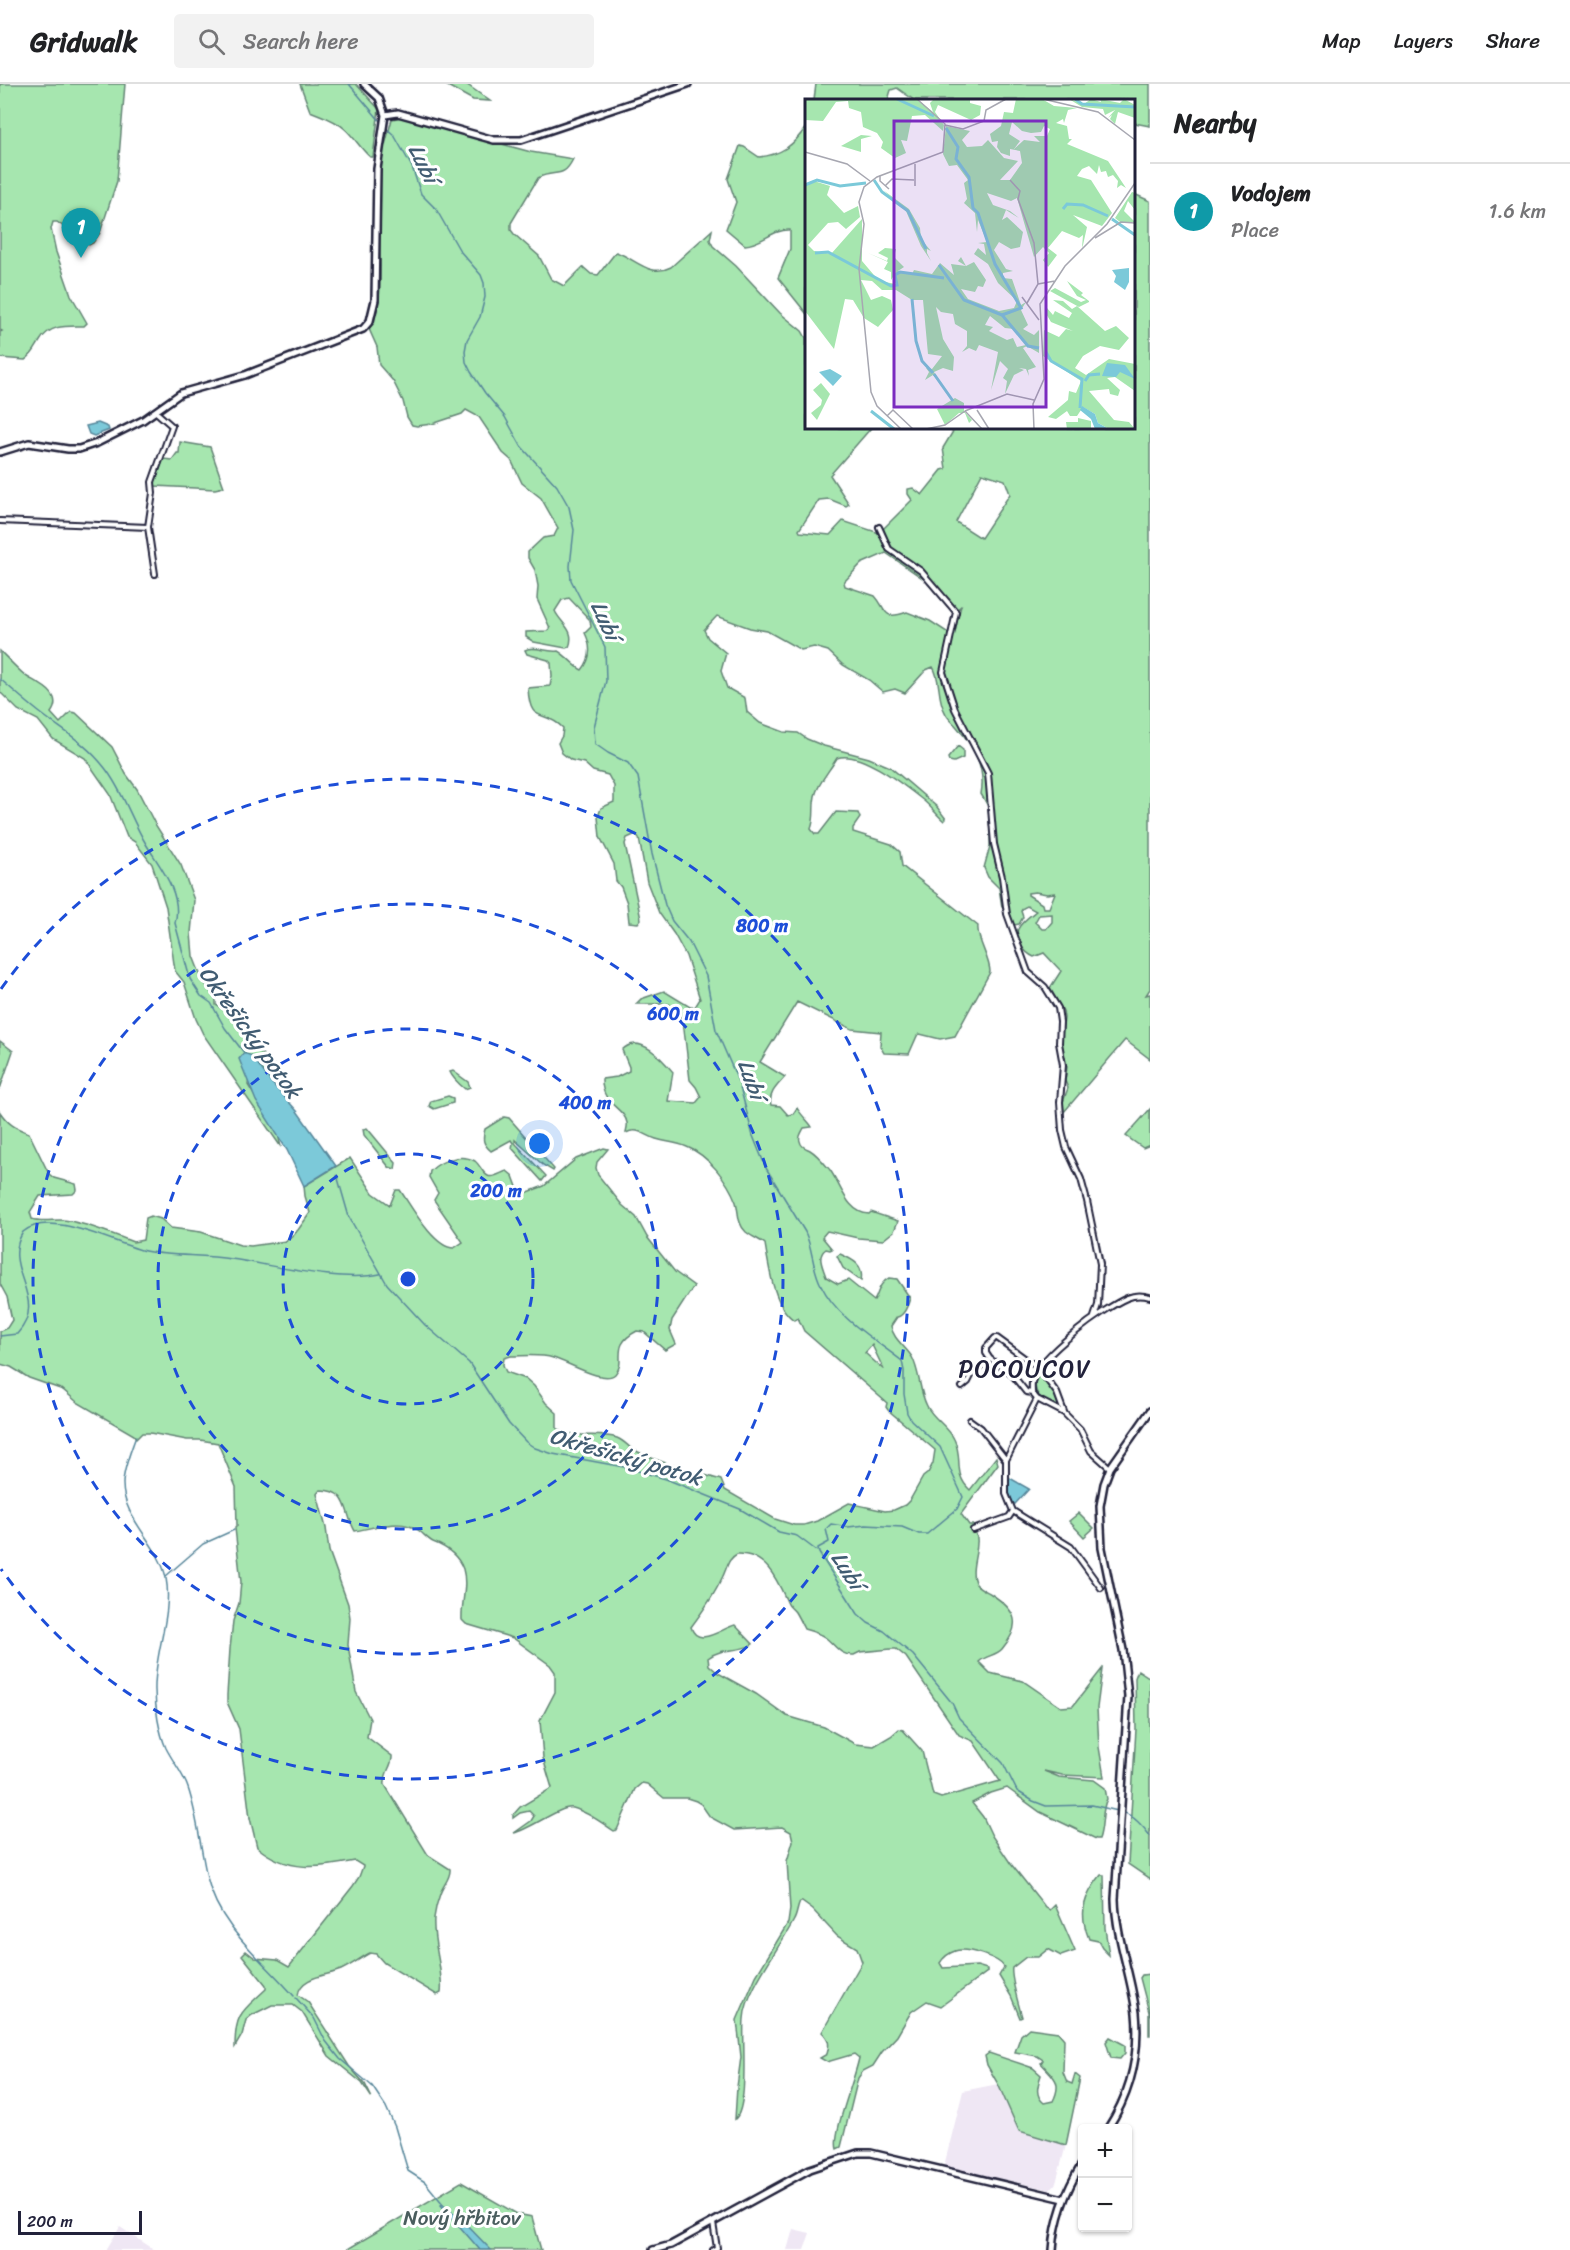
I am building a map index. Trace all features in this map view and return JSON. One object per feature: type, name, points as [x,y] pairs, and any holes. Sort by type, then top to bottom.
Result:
[{"type":"street","points":[[0,452],[29,443],[79,448],[97,443],[156,412],[169,400],[182,393],[245,375],[363,329],[370,321],[375,300],[376,197],[381,136],[385,118],[379,98],[364,84]]},
{"type":"street","points":[[385,118],[398,113],[494,140],[521,140],[688,84]]},
{"type":"street","points":[[155,574],[148,527],[153,493],[152,482],[172,426],[156,412]]},
{"type":"street","points":[[0,521],[148,527]]},
{"type":"street","points":[[879,527],[889,549],[921,571],[956,612],[943,672],[955,709],[988,773],[993,844],[1002,877],[1007,914],[1028,972],[1045,987],[1058,1008],[1059,1043],[1063,1065],[1060,1102],[1062,1130],[1066,1147],[1081,1179],[1100,1264],[1098,1305],[1094,1317]]},
{"type":"street","points":[[1032,1393],[1033,1378],[1040,1367],[1094,1317],[1125,1298],[1150,1297]]},
{"type":"street","points":[[1040,1367],[997,1338],[986,1348],[990,1359],[1011,1373],[1026,1392],[1032,1393],[1037,1399],[1064,1413],[1080,1429],[1091,1451],[1110,1468]]},
{"type":"street","points":[[962,1388],[973,1372],[990,1359]]},
{"type":"street","points":[[1040,1367],[1041,1373],[1057,1393],[1064,1413]]},
{"type":"street","points":[[1037,1399],[1006,1460],[1005,1487],[1013,1511],[1071,1547],[1101,1588]]},
{"type":"street","points":[[1110,2124],[1131,2079],[1137,2037],[1133,2000],[1119,1941],[1116,1914],[1120,1818],[1128,1722],[1127,1678],[1100,1530],[1102,1491],[1110,1468],[1150,1410]]},
{"type":"street","points":[[970,1420],[981,1428],[1006,1460]]},
{"type":"street","points":[[972,1530],[1009,1517],[1013,1511]]},
{"type":"street","points":[[653,2250],[671,2245],[810,2169],[858,2153],[871,2153],[1064,2199]]},
{"type":"street","points":[[1053,2250],[1055,2232],[1064,2199],[1078,2173]]},
{"type":"street","points":[[713,2223],[717,2248],[713,2250]]},
{"type":"shaded area","points":[[998,2084],[1019,2131],[1066,2145],[1056,2183],[1050,2190],[944,2166],[963,2091]]},
{"type":"shaded area","points":[[120,2227],[155,2250],[106,2250]]},
{"type":"shaded area","points":[[793,2229],[810,2233],[804,2250],[787,2250]]},
{"type":"green space","points":[[0,84],[125,84],[117,181],[100,233],[89,245],[57,222],[53,222],[51,229],[56,252],[71,295],[87,323],[84,326],[59,327],[49,331],[25,360],[0,358],[0,332],[2,331],[0,330]]},
{"type":"green space","points":[[300,84],[356,84],[379,109],[373,157],[366,154],[341,126],[329,118],[310,111]]},
{"type":"green space","points":[[444,84],[466,84],[490,101],[473,100]]},
{"type":"green space","points":[[816,84],[1150,84],[1150,126],[1135,123],[1135,99],[913,99],[897,88],[891,90],[888,99],[814,99]]},
{"type":"green space","points":[[402,117],[531,152],[573,159],[566,170],[538,178],[511,223],[511,230],[539,256],[551,279],[564,286],[583,267],[591,274],[598,275],[616,252],[650,269],[663,270],[671,267],[712,230],[710,240],[713,246],[736,266],[805,336],[805,429],[870,429],[830,475],[849,504],[846,506],[829,499],[819,500],[799,530],[800,532],[830,535],[843,521],[879,533],[912,500],[908,489],[913,488],[922,495],[942,470],[946,469],[943,448],[954,429],[1135,429],[1135,194],[1150,201],[1150,989],[1146,995],[1150,994],[1150,1059],[1125,1040],[1064,1112],[1063,1102],[1068,1088],[1065,1081],[1067,1067],[1061,1042],[1064,1018],[1063,1011],[1050,988],[1061,971],[1044,953],[1034,957],[1021,945],[1017,937],[1018,929],[1036,911],[1027,906],[1023,908],[1021,911],[1023,917],[1019,924],[1014,925],[1009,912],[1002,907],[999,888],[988,877],[984,868],[990,846],[990,829],[988,806],[981,794],[980,767],[969,742],[946,714],[933,667],[926,670],[905,693],[895,689],[883,692],[869,680],[843,665],[828,651],[814,647],[801,650],[767,631],[750,628],[717,616],[704,630],[708,638],[726,653],[721,671],[727,688],[745,698],[747,712],[760,723],[784,732],[798,733],[824,746],[869,758],[890,767],[937,807],[946,819],[944,821],[924,801],[882,771],[858,759],[847,757],[837,758],[819,786],[815,796],[811,829],[815,834],[819,834],[836,812],[858,813],[860,818],[853,832],[891,844],[900,852],[902,866],[978,926],[979,937],[990,972],[955,1036],[940,1039],[920,1034],[909,1054],[884,1053],[880,1046],[881,1032],[852,1029],[797,1002],[760,1062],[785,1077],[772,1093],[771,1105],[780,1106],[788,1115],[793,1114],[797,1108],[809,1123],[812,1127],[804,1128],[800,1136],[801,1143],[830,1170],[850,1204],[861,1212],[869,1214],[871,1212],[898,1221],[894,1231],[883,1240],[858,1238],[827,1231],[822,1237],[832,1249],[826,1249],[821,1255],[826,1277],[838,1284],[848,1280],[874,1301],[885,1280],[897,1279],[910,1298],[904,1312],[891,1326],[892,1331],[912,1357],[927,1406],[954,1439],[961,1478],[970,1490],[996,1457],[998,1464],[961,1514],[969,1525],[973,1525],[977,1536],[973,1569],[976,1584],[1006,1606],[1014,1618],[1014,1625],[1009,1640],[1002,1649],[979,1662],[990,1673],[1023,1681],[1061,1707],[1073,1706],[1102,1669],[1097,1708],[1099,1747],[1104,1777],[1062,1775],[1044,1771],[1059,1777],[1094,1780],[1105,1788],[1107,1799],[1099,1839],[1040,1812],[1007,1788],[972,1803],[1011,1864],[1046,1908],[1050,1910],[1055,1905],[1075,1951],[1061,1956],[1048,1949],[1038,1957],[1026,1957],[1012,1968],[1013,1984],[1022,2017],[1020,2018],[999,1976],[1004,1967],[1001,1964],[974,1952],[960,1950],[946,1956],[940,1963],[943,1968],[977,1966],[987,1969],[987,1972],[941,2006],[927,2001],[911,2012],[897,2036],[873,2066],[863,2071],[858,2078],[841,2147],[837,2149],[838,2131],[859,2058],[854,2054],[827,2062],[820,2058],[827,2054],[828,2047],[827,2039],[822,2032],[862,1962],[857,1948],[837,1936],[813,1910],[802,1902],[800,1902],[788,1931],[750,1995],[744,2019],[742,2101],[735,2119],[741,2057],[737,2020],[756,1976],[788,1923],[790,1909],[787,1861],[793,1841],[791,1832],[782,1827],[734,1830],[710,1817],[696,1801],[687,1798],[664,1798],[647,1784],[642,1783],[635,1789],[617,1830],[614,1831],[584,1812],[568,1808],[514,1833],[531,1821],[534,1816],[529,1811],[513,1818],[513,1815],[520,1807],[552,1788],[543,1758],[540,1721],[555,1692],[555,1672],[550,1665],[513,1638],[466,1624],[462,1620],[464,1575],[461,1564],[451,1552],[411,1526],[395,1524],[355,1531],[345,1504],[337,1494],[330,1491],[320,1490],[317,1494],[326,1528],[329,1551],[348,1604],[350,1618],[348,1645],[356,1692],[370,1719],[367,1737],[392,1756],[385,1777],[385,1785],[428,1855],[450,1869],[434,1918],[441,1993],[437,1995],[384,1963],[376,1954],[370,1953],[341,1970],[309,1980],[300,1989],[298,1995],[308,2002],[349,2066],[365,2084],[372,2098],[362,2083],[329,2056],[302,2012],[293,2005],[272,2005],[252,2015],[246,2020],[242,2035],[235,2047],[235,2035],[242,2013],[266,1989],[266,1985],[242,1955],[246,1951],[255,1958],[277,1960],[289,1967],[353,1886],[363,1866],[355,1861],[316,1867],[292,1865],[280,1861],[257,1847],[250,1818],[239,1729],[227,1702],[233,1621],[239,1603],[241,1582],[235,1528],[237,1526],[236,1487],[218,1443],[150,1433],[142,1433],[136,1439],[134,1435],[77,1402],[63,1390],[29,1378],[11,1367],[0,1364],[0,1331],[7,1328],[12,1320],[7,1297],[0,1284],[0,1112],[12,1125],[29,1133],[49,1174],[54,1178],[76,1184],[77,1190],[73,1194],[40,1196],[30,1212],[32,1219],[65,1220],[102,1230],[133,1242],[143,1240],[146,1218],[151,1216],[161,1219],[171,1228],[201,1232],[240,1245],[251,1246],[286,1241],[298,1230],[310,1213],[304,1186],[350,1158],[373,1193],[390,1205],[396,1190],[400,1190],[431,1234],[446,1246],[454,1248],[463,1242],[434,1200],[438,1193],[429,1177],[430,1171],[435,1167],[451,1159],[469,1159],[475,1161],[490,1177],[507,1171],[513,1176],[519,1192],[523,1194],[544,1186],[576,1159],[604,1148],[608,1149],[597,1162],[598,1175],[622,1205],[636,1217],[647,1237],[675,1272],[694,1286],[672,1320],[670,1330],[676,1344],[665,1350],[644,1332],[637,1331],[623,1342],[618,1369],[610,1377],[594,1375],[548,1357],[511,1356],[504,1358],[503,1365],[506,1372],[526,1379],[557,1413],[557,1428],[571,1434],[617,1438],[632,1449],[649,1457],[721,1480],[725,1490],[775,1519],[794,1525],[817,1521],[849,1503],[885,1511],[894,1510],[910,1500],[933,1463],[935,1450],[888,1410],[887,1403],[804,1331],[798,1318],[794,1320],[787,1314],[777,1297],[765,1244],[743,1229],[736,1202],[723,1177],[710,1162],[683,1145],[656,1139],[638,1131],[626,1133],[625,1118],[605,1095],[602,1079],[617,1077],[629,1071],[622,1050],[629,1045],[636,1044],[650,1050],[673,1072],[668,1101],[696,1103],[701,1097],[690,1080],[683,1021],[679,1013],[669,1004],[636,1004],[641,999],[664,991],[690,1007],[695,1007],[700,999],[686,956],[659,913],[647,882],[639,838],[636,834],[627,838],[625,844],[641,919],[638,923],[629,922],[627,903],[616,881],[614,864],[600,837],[598,817],[601,808],[614,802],[614,786],[608,775],[593,771],[584,763],[571,760],[562,753],[558,743],[563,728],[535,712],[529,700],[528,688],[550,686],[551,663],[527,654],[525,650],[533,648],[558,651],[582,670],[589,656],[585,633],[591,627],[590,620],[569,598],[562,600],[555,611],[571,636],[569,647],[534,642],[526,637],[526,632],[547,631],[550,628],[537,599],[538,586],[535,570],[528,558],[528,552],[543,538],[554,536],[558,528],[541,498],[522,483],[511,460],[503,453],[479,417],[466,410],[462,414],[432,424],[412,425],[393,381],[379,365],[377,347],[369,329],[375,318],[380,289],[378,211],[382,150],[392,119]],"holes":[[[982,473],[1005,480],[1010,494],[981,538],[956,522]],[[886,553],[925,580],[953,613],[961,606],[952,640],[947,632],[930,621],[907,612],[889,615],[875,596],[845,586],[844,582],[861,564]],[[1035,892],[1055,893],[1049,908],[1043,908],[1042,904],[1028,893]],[[1052,914],[1052,922],[1046,929],[1042,929],[1035,922],[1039,915]],[[872,1345],[884,1370],[865,1353]],[[737,1554],[756,1558],[770,1570],[804,1629],[823,1636],[849,1655],[896,1649],[906,1657],[959,1735],[973,1741],[1000,1781],[941,1798],[933,1795],[922,1751],[903,1730],[899,1729],[874,1746],[855,1744],[824,1727],[787,1716],[756,1694],[718,1673],[709,1665],[708,1658],[719,1652],[753,1644],[735,1625],[705,1637],[694,1633],[691,1627],[712,1597],[731,1559]]]},
{"type":"green space","points":[[805,128],[805,312],[778,278],[790,249],[790,230],[778,232],[745,245],[726,229],[736,202],[728,179],[740,146],[759,157],[774,154],[797,139]]},
{"type":"green space","points":[[180,442],[210,447],[224,487],[215,489],[155,486],[155,480],[164,459],[172,460],[179,453]]},
{"type":"green space","points":[[0,651],[23,674],[49,691],[55,701],[51,713],[60,723],[71,712],[76,713],[112,747],[181,865],[194,900],[191,933],[193,956],[202,979],[216,999],[216,1005],[235,1016],[260,1052],[278,1069],[277,1083],[271,1082],[252,1056],[248,1085],[278,1134],[281,1147],[203,1034],[196,1019],[184,982],[175,971],[166,907],[152,864],[135,842],[127,837],[110,794],[85,758],[53,739],[38,720],[18,710],[0,692]]},
{"type":"green space","points":[[958,746],[963,750],[963,758],[954,762],[949,761],[948,758]]},
{"type":"green space","points":[[0,1041],[13,1051],[0,1089]]},
{"type":"green space","points":[[453,1071],[468,1082],[470,1087],[465,1089],[458,1083],[450,1072]]},
{"type":"green space","points":[[448,1096],[453,1098],[453,1103],[434,1109],[429,1106],[431,1101]]},
{"type":"green space","points":[[1150,1109],[1150,1145],[1143,1148],[1126,1136]]},
{"type":"green space","points":[[504,1117],[509,1118],[554,1169],[553,1171],[543,1165],[515,1140],[515,1143],[546,1176],[542,1181],[512,1148],[511,1140],[491,1151],[485,1144],[483,1139],[485,1129]]},
{"type":"green space","points":[[367,1128],[396,1163],[395,1169],[389,1167],[364,1135],[363,1129]]},
{"type":"green space","points":[[840,1254],[857,1264],[862,1275],[861,1281],[843,1268],[837,1256]]},
{"type":"green space","points":[[1037,1375],[1049,1384],[1061,1408],[1044,1401],[1037,1393],[1035,1382]]},
{"type":"green space","points":[[1079,1513],[1094,1528],[1084,1537],[1069,1521]]},
{"type":"green space","points":[[1138,1670],[1150,1678],[1150,1879],[1128,1864],[1136,1729],[1135,1678]]},
{"type":"green space","points":[[1101,1875],[1104,1875],[1105,1928],[1109,1955],[1098,1941],[1089,1939],[1083,1912],[1090,1890]]},
{"type":"green space","points":[[1150,1974],[1149,2035],[1149,2012],[1140,1978],[1142,1975]]},
{"type":"green space","points":[[1029,2028],[1058,2032],[1064,2039],[1063,2072],[1067,2082],[1072,2084],[1075,2074],[1080,2078],[1066,2145],[1019,2131],[987,2065],[985,2056],[989,2053],[1033,2068],[1041,2075],[1039,2097],[1044,2103],[1053,2101],[1057,2084],[1041,2063],[1043,2060],[1037,2056],[1015,2052],[1021,2035]]},
{"type":"green space","points":[[1110,2037],[1125,2045],[1125,2053],[1120,2059],[1111,2058],[1106,2042]]},
{"type":"green space","name":"Nový hřbitov","points":[[461,2182],[517,2214],[532,2217],[541,2250],[346,2250]]},
{"type":"water","points":[[98,423],[108,427],[109,430],[94,436],[89,434],[86,426]]},
{"type":"water","points":[[244,1053],[252,1056],[297,1111],[336,1166],[304,1186],[287,1150],[256,1101],[239,1059]]},
{"type":"water","points":[[1008,1477],[1029,1489],[1015,1504],[1007,1488]]},
{"type":"water","points":[[442,2204],[460,2218],[491,2250],[480,2250]]},
{"type":"waterway","name":"Lubí","points":[[349,84],[381,122]]},
{"type":"waterway","name":"Lubí","points":[[386,128],[394,135],[412,167],[421,194],[436,209],[460,251],[481,275],[484,283],[485,297],[480,317],[467,340],[466,362],[485,393],[505,417],[521,446],[557,486],[569,507],[574,530],[570,566],[571,580],[605,647],[606,681],[594,727],[595,744],[628,763],[638,777],[652,854],[665,905],[672,921],[689,942],[706,976],[716,1030],[739,1083],[753,1136],[766,1168],[805,1232],[818,1279],[828,1297],[846,1318],[902,1361],[907,1413],[911,1420],[940,1447],[963,1497],[957,1509],[927,1534],[919,1534],[902,1527],[866,1525],[848,1527],[831,1524],[826,1529],[829,1542],[818,1548],[819,1553],[858,1614],[868,1623],[884,1631],[913,1655],[952,1703],[959,1718],[1003,1763],[1017,1791],[1046,1806],[1092,1805],[1118,1811]]},
{"type":"waterway","name":"Okřešický potok","points":[[0,679],[82,744],[111,777],[173,891],[177,912],[175,923],[190,979],[201,996],[211,1003],[225,1028],[245,1054]]},
{"type":"waterway","name":"Okřešický potok","points":[[337,1175],[349,1217],[387,1284],[425,1325],[469,1363],[509,1424],[526,1442],[535,1448],[553,1454],[624,1467],[666,1479],[740,1509],[779,1532],[797,1536],[817,1551]]},
{"type":"waterway","points":[[0,1336],[17,1334],[26,1321],[29,1308],[17,1259],[17,1246],[23,1232],[35,1226],[49,1224],[66,1226],[156,1253],[220,1257],[327,1275],[380,1274]]},
{"type":"waterway","points":[[136,1436],[124,1472],[125,1497],[129,1509],[162,1565],[166,1578],[167,1606],[155,1676],[156,1704],[161,1735],[188,1788],[207,1877],[221,1912],[243,1941],[294,1996]]},
{"type":"waterway","points":[[166,1576],[203,1544],[234,1530]]},
{"type":"waterway","name":"Lubí","points":[[1122,1812],[1138,1822],[1150,1836]]},
{"type":"waterway","points":[[296,1998],[314,2018],[325,2040],[340,2059],[372,2086],[386,2107],[395,2127],[408,2171],[425,2182],[443,2204]]},
{"type":"place","name":"Vodojem","points":[[81,258]]},
{"type":"district","name":"POCOUCOV","points":[[1025,1369]]}]
